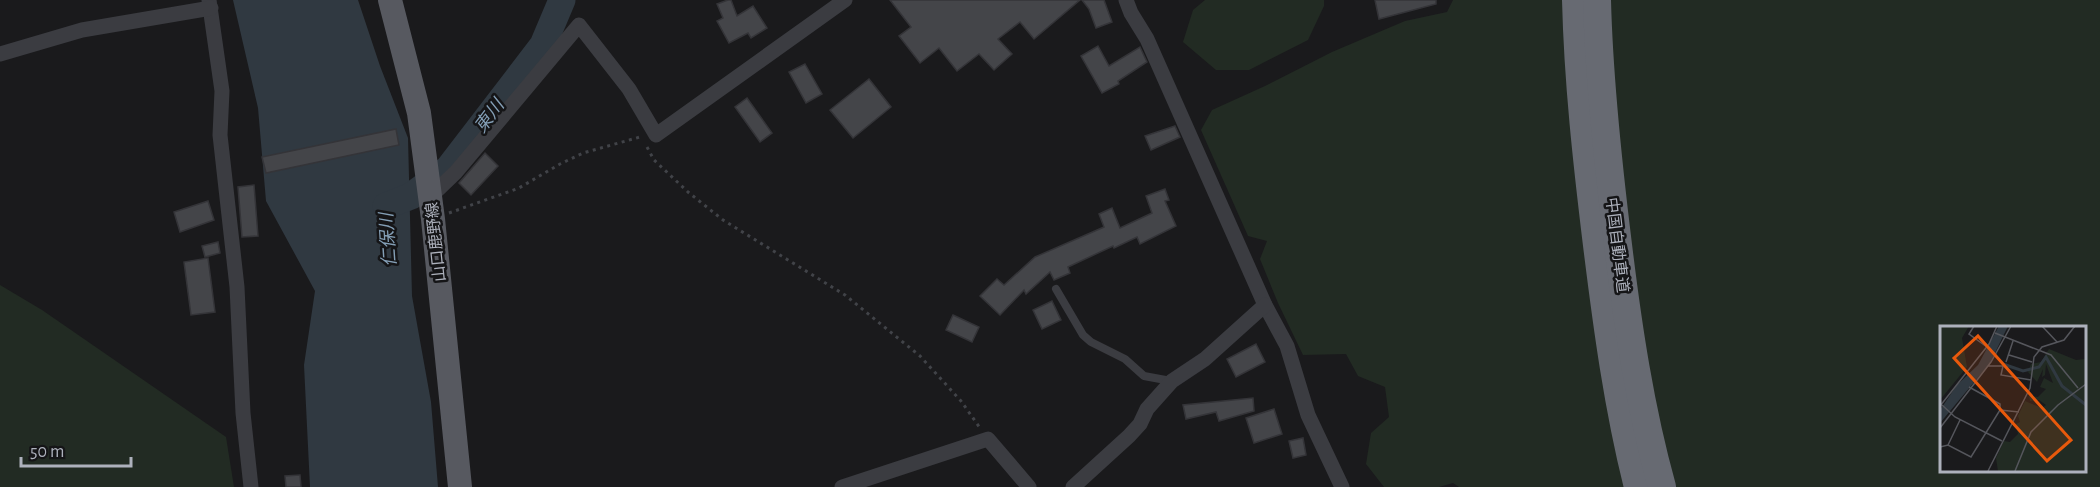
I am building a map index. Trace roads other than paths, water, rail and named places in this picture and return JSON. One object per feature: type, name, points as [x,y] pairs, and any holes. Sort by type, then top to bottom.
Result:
[{"type":"highway","name":"中国自動車道","points":[[1576,0],[1586,155],[1601,273],[1614,373],[1638,487]]},
{"type":"highway","name":"中国自動車道","points":[[1597,0],[1607,156],[1620,266],[1635,369],[1662,487]]},
{"type":"main road","name":"山口鹿野線","points":[[390,0],[419,113],[430,195],[460,487]]},
{"type":"street","points":[[430,195],[456,172],[579,25],[629,89],[656,135],[845,0]]},
{"type":"street","points":[[1126,0],[1151,49],[1265,305],[1287,346],[1308,415],[1342,487]]},
{"type":"street","points":[[0,54],[82,30],[210,4],[222,92],[220,135],[237,287],[243,413],[251,487]]},
{"type":"street","points":[[1074,487],[1129,436],[1172,381],[1205,359],[1265,305]]},
{"type":"street","points":[[842,487],[988,439],[1029,487]]},
{"type":"lane","points":[[1056,289],[1083,335],[1091,342],[1125,359],[1144,376],[1172,381]]},
{"type":"water","name":"仁保川","points":[[233,0],[358,0],[408,138],[412,296],[431,402],[438,487],[310,487],[304,365],[315,291],[266,201],[258,108]]},
{"type":"waterway","name":"東川","points":[[386,206],[411,196],[448,169],[543,45],[562,0]]}]
